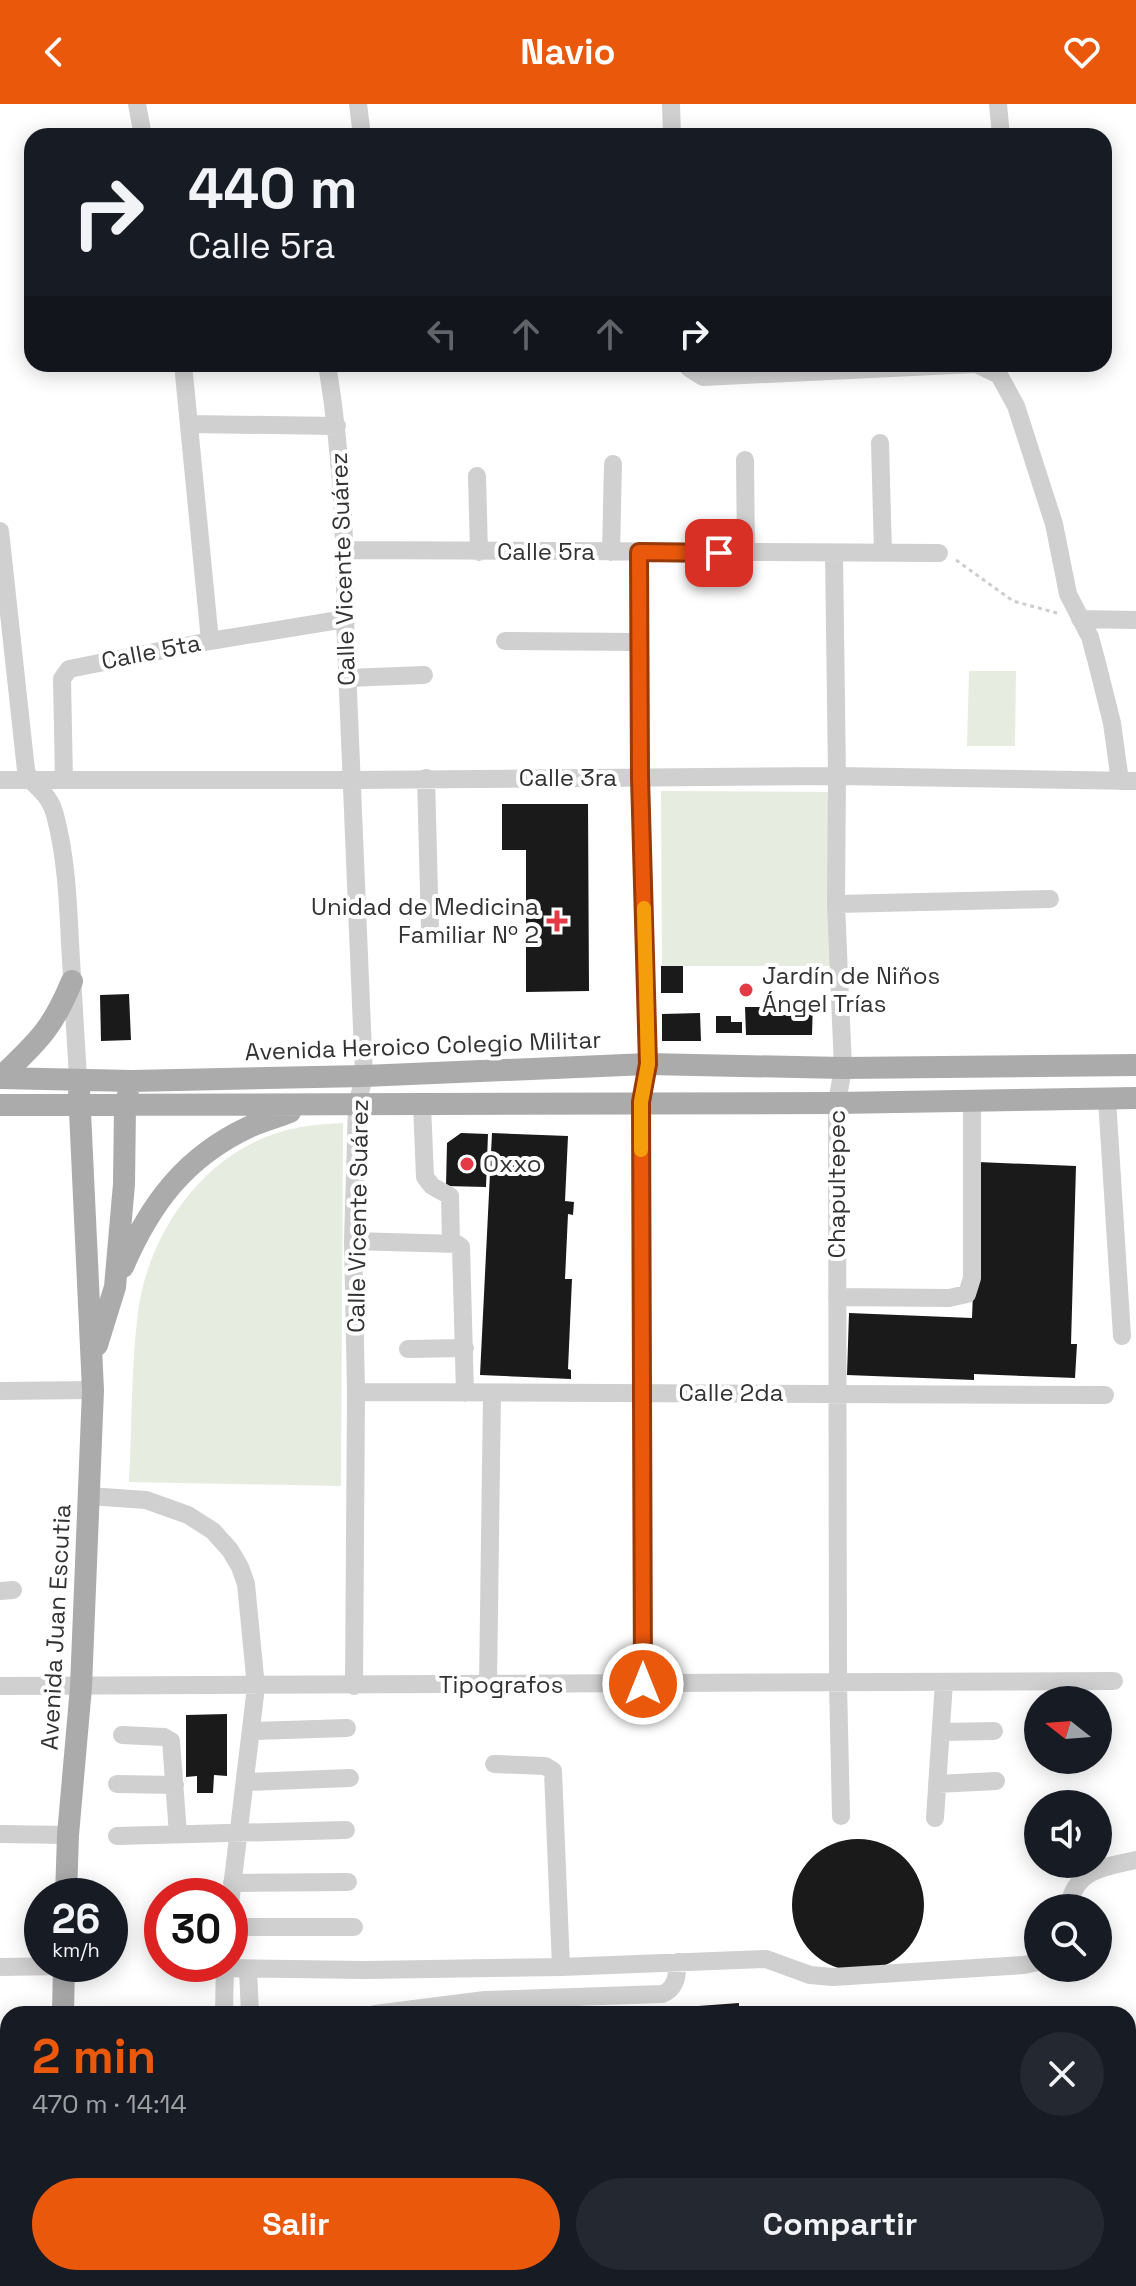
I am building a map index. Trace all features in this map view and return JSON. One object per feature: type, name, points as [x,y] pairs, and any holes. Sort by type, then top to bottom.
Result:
[{"type":"main road","points":[[0,1078],[45,1033],[59,1012],[72,981]]},
{"type":"main road","name":"Avenida Heroico Colegio Militar","points":[[0,1078],[132,1081],[364,1076],[648,1064],[843,1068],[1136,1065]]},
{"type":"main road","name":"Avenida Juan Escutia","points":[[67,1878],[81,1687],[93,1390],[78,1078]]},
{"type":"main road","name":"Avenida Juan Escutia","points":[[92,1361],[115,1287],[124,1184],[125,1107],[132,1081]]},
{"type":"main road","points":[[0,1105],[357,1106],[1136,1098]]},
{"type":"main road","points":[[115,1287],[148,1216],[162,1193],[183,1172],[250,1126],[306,1106]]},
{"type":"main road","points":[[63,2006],[64,1982]]},
{"type":"street","points":[[137,104],[142,128]]},
{"type":"street","points":[[358,104],[361,128]]},
{"type":"street","points":[[671,104],[672,128]]},
{"type":"street","points":[[998,104],[1000,128]]},
{"type":"street","points":[[184,372],[210,641]]},
{"type":"street","name":"Calle Vicente Suárez","points":[[328,372],[337,426],[346,550],[347,678],[364,1076],[357,1106],[353,1241],[356,1392],[354,1686]]},
{"type":"street","points":[[695,372],[703,377],[808,372]]},
{"type":"street","points":[[992,372],[1006,386],[1016,406],[1054,524],[1068,594],[1090,637],[1128,781]]},
{"type":"street","points":[[190,424],[337,426]]},
{"type":"street","points":[[880,443],[883,553]]},
{"type":"street","points":[[745,460],[746,554]]},
{"type":"street","points":[[611,552],[613,464]]},
{"type":"street","points":[[477,476],[479,552]]},
{"type":"street","points":[[0,531],[26,770],[29,780],[44,791],[55,814],[67,889],[78,1078]]},
{"type":"street","name":"Calle 5ra","points":[[346,550],[939,553]]},
{"type":"street","points":[[639,552],[640,777],[648,1064],[641,1102],[643,1684]]},
{"type":"street","name":"Chapultepec","points":[[834,553],[836,904],[843,1068],[837,1103],[841,1816]]},
{"type":"street","name":"Calle 5ta","points":[[64,780],[62,679],[69,669],[210,641],[345,619]]},
{"type":"street","points":[[1080,619],[1136,620]]},
{"type":"street","points":[[505,641],[640,642]]},
{"type":"street","points":[[347,678],[424,675]]},
{"type":"street","name":"Calle 3ra","points":[[0,780],[837,776],[1128,781]]},
{"type":"street","points":[[426,778],[430,931]]},
{"type":"street","points":[[836,904],[1050,899]]},
{"type":"street","points":[[1107,1099],[1122,1336]]},
{"type":"street","points":[[837,1297],[949,1298],[967,1294],[972,1278],[972,1101]]},
{"type":"street","points":[[422,1105],[425,1177],[432,1186],[450,1196],[451,1244]]},
{"type":"street","points":[[353,1241],[451,1244],[461,1247],[465,1393]]},
{"type":"street","points":[[408,1349],[465,1348]]},
{"type":"street","points":[[0,1391],[93,1390]]},
{"type":"street","name":"Calle 2da","points":[[356,1392],[1105,1395]]},
{"type":"street","points":[[488,1685],[492,1393]]},
{"type":"street","points":[[89,1496],[146,1500],[188,1515],[213,1531],[230,1550],[246,1584],[256,1687],[233,1878]]},
{"type":"street","name":"Tipografos","points":[[1088,1686],[1114,1681]]},
{"type":"street","points":[[935,1818],[944,1682]]},
{"type":"street","name":"Tipografos","points":[[0,1686],[944,1682],[1024,1688]]},
{"type":"street","points":[[252,1731],[347,1728]]},
{"type":"street","points":[[941,1732],[994,1731]]},
{"type":"street","points":[[122,1735],[164,1737],[171,1741],[178,1834]]},
{"type":"street","points":[[494,1764],[545,1766],[553,1771],[561,1967]]},
{"type":"street","points":[[246,1782],[350,1778]]},
{"type":"street","points":[[937,1784],[996,1781]]},
{"type":"street","points":[[117,1784],[175,1785]]},
{"type":"street","points":[[117,1836],[346,1830]]},
{"type":"street","points":[[0,1834],[68,1835]]},
{"type":"street","points":[[1073,1894],[1075,1887],[1094,1869],[1136,1860]]},
{"type":"street","points":[[248,1883],[348,1882]]},
{"type":"street","points":[[248,1927],[354,1927]]},
{"type":"street","points":[[250,2006],[248,1969],[561,1967],[766,1959],[810,1975],[833,1977],[1024,1965]]},
{"type":"street","points":[[438,2006],[485,2000],[662,1994],[668,1992],[675,1981],[678,1962]]},
{"type":"street","points":[[0,1967],[24,1966]]},
{"type":"street","points":[[224,2006],[225,1982]]},
{"type":"path","points":[[939,553],[953,557],[1013,601],[1080,619]]},
{"type":"shaded area","points":[[969,671],[1016,671],[1015,746],[967,746]]},
{"type":"shaded area","points":[[661,791],[833,792],[830,966],[662,966]]},
{"type":"shaded area","points":[[343,1123],[341,1486],[129,1482],[138,1312],[153,1255],[166,1228],[202,1180],[250,1144],[293,1129]]},
{"type":"building","name":"Unidad de Medicina Familiar Nº 2","points":[[502,804],[588,804],[589,991],[526,992],[526,850],[502,850]]},
{"type":"building","points":[[661,966],[683,966],[683,993],[661,993]]},
{"type":"building","points":[[129,994],[131,1040],[101,1041],[100,995]]},
{"type":"building","points":[[766,1002],[813,1002],[812,1035],[746,1035],[745,1007],[766,1007]]},
{"type":"building","points":[[700,1013],[701,1041],[662,1041],[662,1014]]},
{"type":"building","points":[[716,1016],[731,1016],[731,1022],[742,1022],[742,1033],[716,1033]]},
{"type":"building","name":"Oxxo","points":[[461,1133],[488,1134],[486,1187],[446,1186],[447,1143]]},
{"type":"building","points":[[492,1133],[568,1136],[565,1201],[574,1202],[573,1215],[568,1214],[565,1279],[572,1279],[568,1369],[571,1370],[571,1379],[480,1375]]},
{"type":"building","points":[[978,1162],[1076,1166],[1071,1344],[1077,1344],[1075,1378],[974,1374],[974,1380],[847,1375],[849,1313],[972,1318]]},
{"type":"building","points":[[227,1714],[227,1776],[214,1775],[213,1793],[197,1793],[197,1776],[186,1777],[186,1715]]},
{"type":"building","points":[[858,1839],[883,1844],[905,1858],[919,1880],[924,1905],[919,1930],[905,1952],[883,1966],[858,1971],[833,1966],[811,1952],[797,1930],[792,1905],[797,1880],[811,1858],[833,1844]]},
{"type":"building","points":[[739,2003],[739,2006],[698,2006]]},
{"type":"slow traffic","points":[[641,1150],[641,1102],[648,1064],[644,908]]},
{"type":"place","name":"Unidad de Medicina Familiar Nº 2","points":[[557,921]]},
{"type":"place","name":"Jardín de Niños Ángel Trías","points":[[746,990]]},
{"type":"place","name":"Oxxo","points":[[467,1164]]},
{"type":"route","points":[[643,1684],[641,1102],[648,1064],[640,777],[639,552],[719,553]]}]
